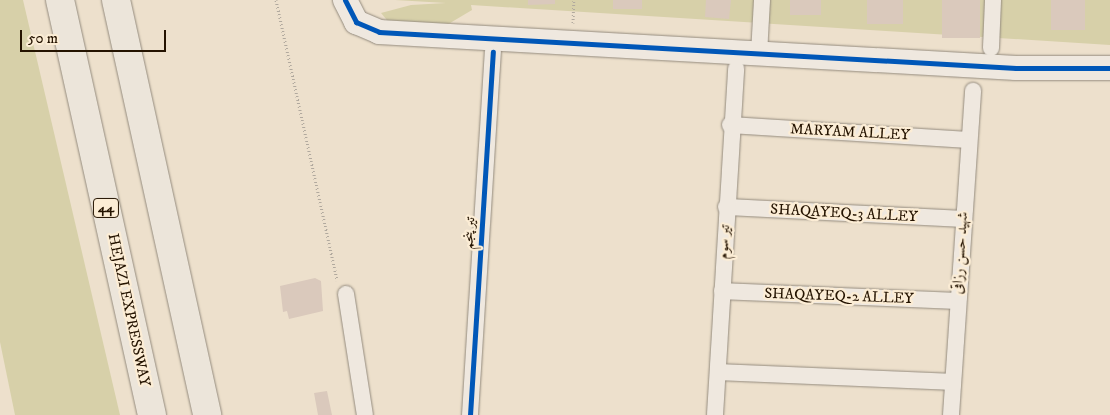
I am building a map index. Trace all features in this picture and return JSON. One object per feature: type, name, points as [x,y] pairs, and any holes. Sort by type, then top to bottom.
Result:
[{"type":"highway","name":"HEJAZI EXPRESSWAY","points":[[60,0],[152,415]]},
{"type":"highway","points":[[116,0],[207,415]]},
{"type":"street","points":[[345,0],[356,22],[379,32],[1016,68],[1110,68]]},
{"type":"street","points":[[759,54],[762,0]]},
{"type":"street","points":[[991,48],[993,0]]},
{"type":"street","name":"تیر پنجم","points":[[470,415],[493,52]]},
{"type":"street","name":"تیر سوم","points":[[715,415],[719,372],[730,125],[736,69]]},
{"type":"street","name":"شهید حسن رزاقی","points":[[951,415],[961,220],[973,91]]},
{"type":"street","name":"MARYAM ALLEY","points":[[730,125],[969,140]]},
{"type":"street","name":"SHAQAYEQ-3 ALLEY","points":[[726,207],[961,220]]},
{"type":"street","name":"SHAQAYEQ-2 ALLEY","points":[[722,291],[956,301]]},
{"type":"street","points":[[343,293],[365,415]]},
{"type":"street","points":[[719,372],[953,382]]},
{"type":"path","points":[[276,0],[343,293]]},
{"type":"shaded area","points":[[0,0],[23,0],[120,415],[15,415],[0,342]]},
{"type":"shaded area","points":[[395,0],[1110,0],[1110,45],[471,5],[472,10],[440,29],[391,25],[381,13],[411,5],[446,3]]},
{"type":"building","points":[[528,0],[555,0],[555,4],[528,5]]},
{"type":"building","points":[[613,0],[642,0],[642,9],[613,9]]},
{"type":"building","points":[[706,0],[731,0],[729,19],[705,17]]},
{"type":"building","points":[[790,0],[821,0],[821,15],[790,15]]},
{"type":"building","points":[[867,0],[903,0],[903,24],[867,24]]},
{"type":"building","points":[[942,0],[980,0],[980,38],[942,38]]},
{"type":"building","points":[[1051,0],[1085,0],[1085,30],[1051,30]]},
{"type":"building","points":[[315,278],[321,281],[323,311],[289,319],[287,311],[283,312],[280,286]]},
{"type":"building","points":[[327,391],[332,415],[318,415],[314,393]]},
{"type":"cycle path","points":[[345,0],[356,22],[379,32],[1016,68],[1110,68]]},
{"type":"cycle path","points":[[470,415],[493,52]]}]
